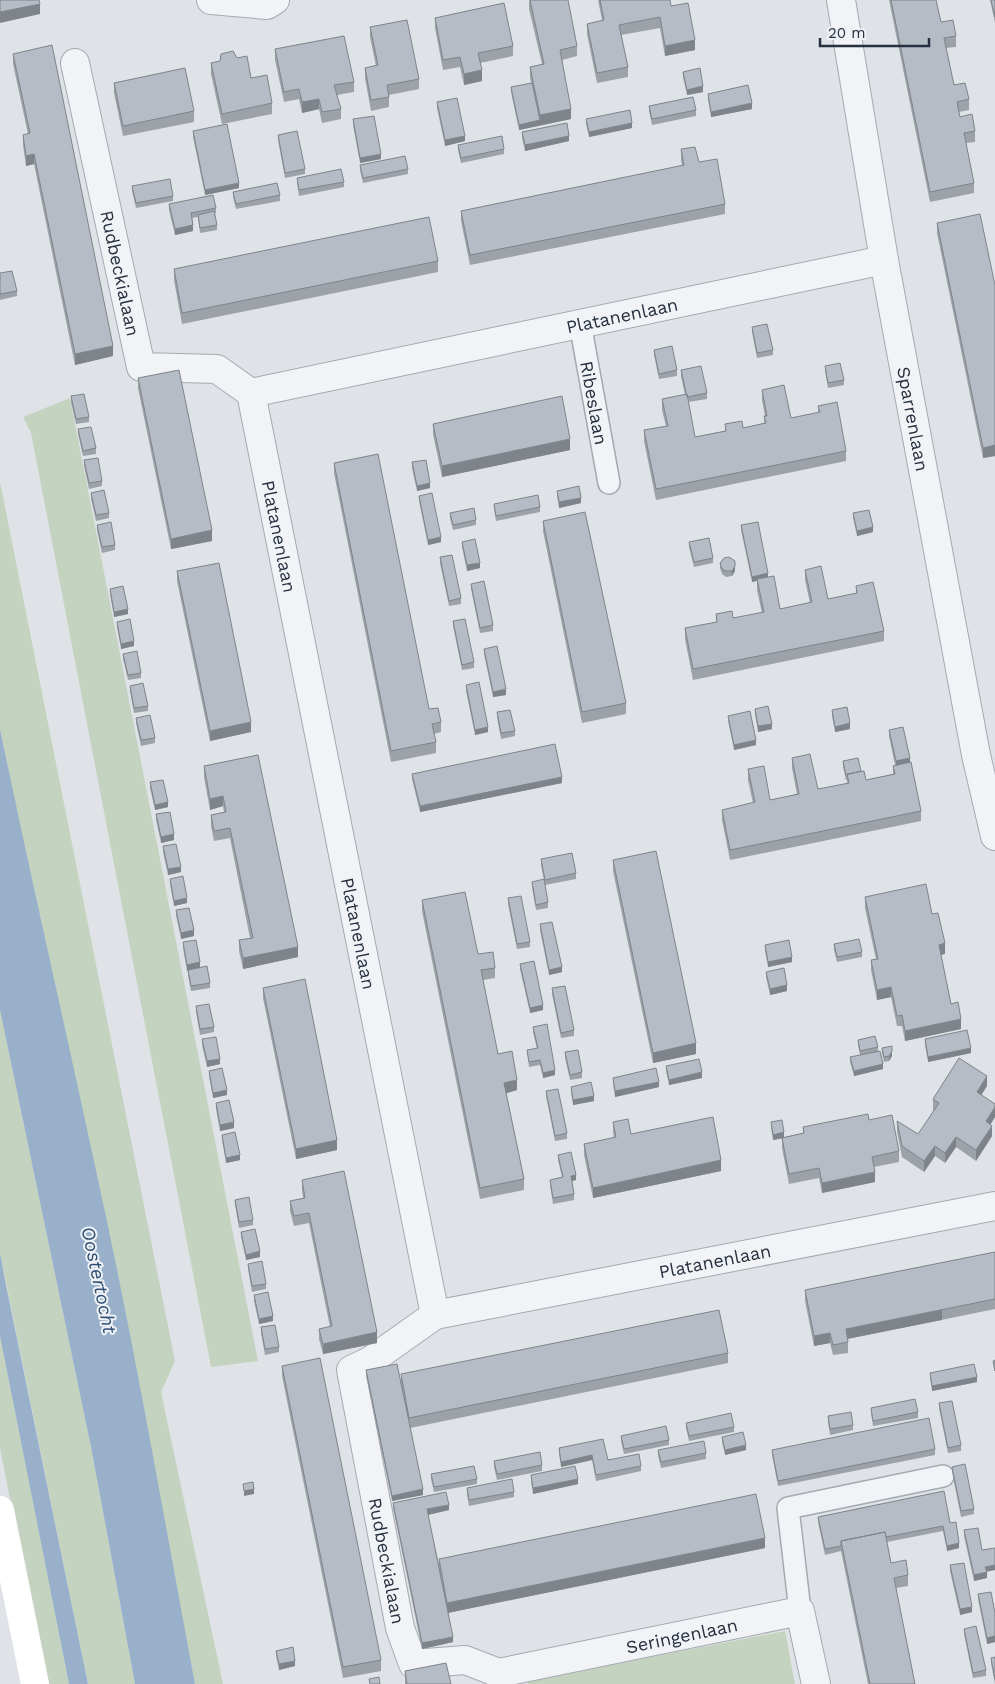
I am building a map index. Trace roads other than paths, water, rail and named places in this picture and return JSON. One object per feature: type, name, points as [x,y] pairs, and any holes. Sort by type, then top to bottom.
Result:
[{"type":"main road","points":[[0,1510],[35,1684]]},
{"type":"street","points":[[211,0],[267,5],[275,0]]},
{"type":"street","name":"Sparrenlaan","points":[[841,0],[884,260],[976,755],[995,836]]},
{"type":"street","name":"Rudbeckialaan","points":[[75,63],[141,367],[217,369],[251,393]]},
{"type":"street","name":"Platanenlaan","points":[[435,1315],[251,393],[884,260]]},
{"type":"street","name":"Platanenlaan","points":[[351,1370],[370,1361],[435,1315],[995,1206]]},
{"type":"street","name":"Rudbeckialaan","points":[[351,1370],[400,1628],[413,1664],[464,1660],[500,1679]]},
{"type":"street","points":[[800,1611],[816,1684]]},
{"type":"street","name":"Seringenlaan","points":[[500,1679],[800,1611]]},
{"type":"lane","name":"Ribeslaan","points":[[580,323],[609,483]]},
{"type":"lane","points":[[800,1611],[788,1508],[943,1476]]},
{"type":"water","name":"Oostertocht","points":[[0,729],[113,1251],[138,1374],[195,1684],[135,1684],[91,1447],[0,1010]]},
{"type":"water","points":[[0,1253],[88,1684],[69,1684],[0,1336]]}]
